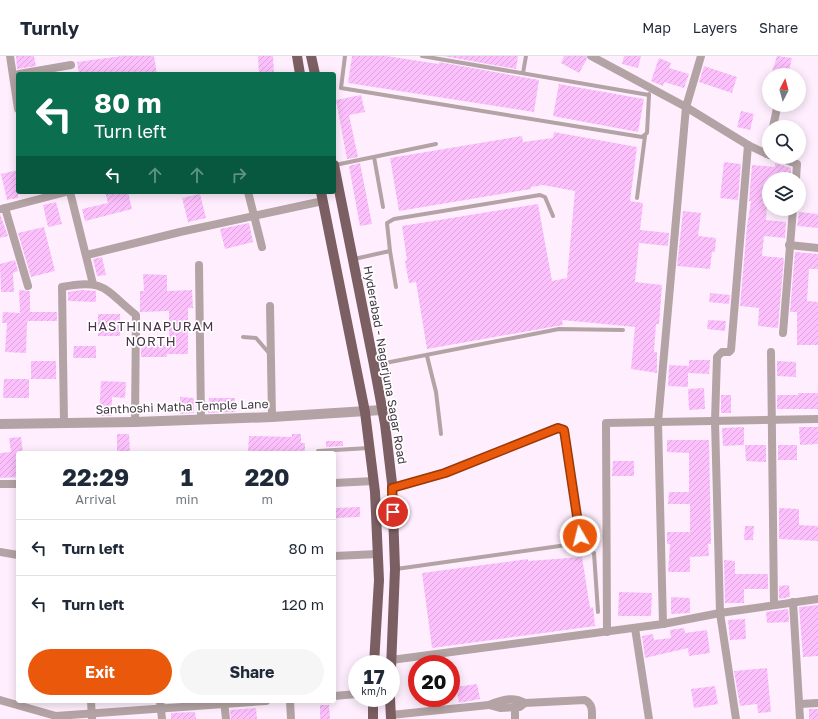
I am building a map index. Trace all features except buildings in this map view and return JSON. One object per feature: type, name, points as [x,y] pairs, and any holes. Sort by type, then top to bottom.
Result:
[{"type":"main road","points":[[297,56],[300,72]]},
{"type":"main road","points":[[311,56],[315,72]]},
{"type":"main road","name":"Hyderabad - Nagarjuna Sagar Road","points":[[336,174],[374,365],[382,410],[392,488],[395,569],[391,655]]},
{"type":"main road","points":[[322,197],[365,412],[374,481],[378,554],[374,655]]},
{"type":"main road","points":[[373,707],[373,719]]},
{"type":"main road","points":[[390,707],[391,717]]},
{"type":"street","points":[[10,56],[16,72]]},
{"type":"street","points":[[591,56],[650,92],[686,107],[748,145],[762,151]]},
{"type":"street","points":[[663,624],[658,422],[686,107],[701,56]]},
{"type":"street","points":[[29,72],[71,65]]},
{"type":"street","points":[[736,719],[720,613],[714,421],[717,357],[722,352],[729,352],[731,350],[748,145]]},
{"type":"street","points":[[28,286],[3,208],[58,194]]},
{"type":"street","points":[[71,194],[94,284]]},
{"type":"street","points":[[249,194],[262,247]]},
{"type":"street","points":[[87,255],[322,197]]},
{"type":"street","points":[[783,333],[792,216]]},
{"type":"street","points":[[789,245],[818,248]]},
{"type":"street","points":[[199,265],[201,420]]},
{"type":"street","points":[[64,424],[62,288],[94,284],[114,294],[136,315],[135,422]]},
{"type":"street","points":[[270,306],[272,418]]},
{"type":"street","points":[[771,352],[774,605]]},
{"type":"street","name":"Santhoshi Matha Temple Lane","points":[[0,424],[64,424],[272,418],[382,410]]},
{"type":"street","points":[[607,632],[606,423],[818,419]]},
{"type":"street","points":[[336,483],[374,481]]},
{"type":"street","points":[[0,484],[16,484]]},
{"type":"street","points":[[0,552],[16,555]]},
{"type":"street","points":[[336,556],[378,554]]},
{"type":"street","points":[[400,663],[663,624],[720,613],[818,599]]},
{"type":"street","points":[[793,602],[800,719]]},
{"type":"street","points":[[635,628],[648,719]]},
{"type":"street","points":[[336,696],[348,695]]},
{"type":"street","points":[[391,717],[489,705],[500,700],[519,699],[525,702],[585,700],[589,702],[591,706],[592,719]]},
{"type":"street","points":[[0,700],[56,716],[92,717],[160,705],[224,703],[226,719]]},
{"type":"street","points":[[489,705],[500,708],[520,707],[525,702]]},
{"type":"street","points":[[91,703],[92,717]]},
{"type":"street","points":[[290,703],[291,719]]},
{"type":"street","points":[[800,704],[818,703]]},
{"type":"street","points":[[160,705],[162,719]]},
{"type":"street","points":[[514,707],[515,719]]},
{"type":"lane","points":[[344,56],[341,88],[635,136],[645,136]]},
{"type":"lane","points":[[422,56],[650,92],[647,133],[645,136],[637,198]]},
{"type":"lane","points":[[523,73],[526,56]]},
{"type":"lane","points":[[336,165],[436,144]]},
{"type":"lane","points":[[374,157],[383,207]]},
{"type":"lane","points":[[396,287],[387,223],[394,219],[540,195],[545,197],[553,216]]},
{"type":"lane","points":[[354,259],[390,251]]},
{"type":"lane","points":[[374,365],[427,356],[559,329],[623,330]]},
{"type":"lane","points":[[242,337],[256,338],[271,355]]},
{"type":"lane","points":[[427,356],[436,392],[441,434]]},
{"type":"lane","points":[[392,488],[445,473],[558,428],[564,430],[581,543],[594,554],[598,612]]},
{"type":"lane","points":[[318,451],[370,448]]},
{"type":"lane","points":[[395,569],[581,543]]},
{"type":"district","name":"HASTHINAPURAM NORTH","points":[[151,334]]},
{"type":"route","points":[[393,512],[392,488],[445,473],[558,428],[564,430],[580,536]]}]
